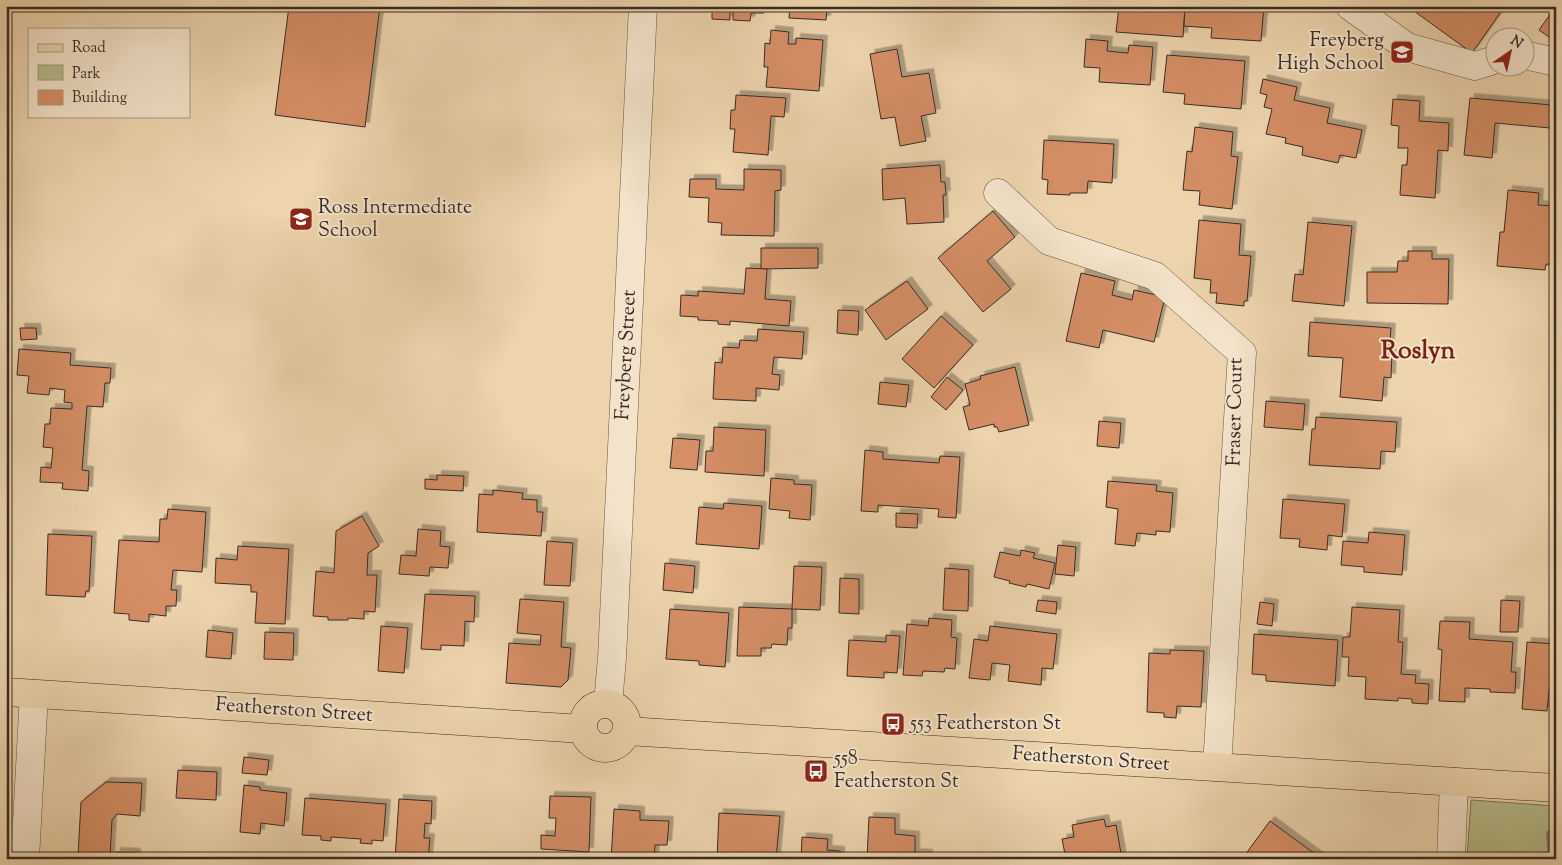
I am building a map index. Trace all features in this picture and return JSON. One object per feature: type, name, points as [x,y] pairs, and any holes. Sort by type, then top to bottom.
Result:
[{"type":"main road","name":"Featherston Street","points":[[6,692],[583,729]]},
{"type":"main road","points":[[600,704],[608,704],[621,710],[626,717],[627,731],[624,738],[612,748],[596,747],[585,736],[583,729],[583,721],[586,714],[600,704]]},
{"type":"main road","name":"Featherston Street","points":[[627,731],[1556,788]]},
{"type":"street","name":"Freyberg Street","points":[[608,704],[612,658],[643,6]]},
{"type":"street","points":[[1350,6],[1407,47],[1475,66],[1484,63]]},
{"type":"street","points":[[1534,56],[1556,62]]},
{"type":"street","name":"Fraser Court","points":[[998,193],[1049,242],[1155,276],[1242,353],[1217,767]]},
{"type":"street","points":[[25,859],[34,694]]},
{"type":"street","points":[[1451,859],[1454,782]]},
{"type":"green space","points":[[1471,800],[1556,806],[1556,859],[1467,859]]},
{"type":"building","points":[[289,6],[380,6],[365,127],[275,115]]},
{"type":"building","points":[[702,6],[765,6],[764,13],[751,13],[750,21],[733,20],[733,11],[730,11],[730,20],[712,19],[712,10],[702,9]]},
{"type":"building","points":[[790,6],[834,6],[834,9],[827,9],[826,20],[789,18]]},
{"type":"building","points":[[1119,6],[1185,6],[1183,37],[1116,32]]},
{"type":"building","points":[[1185,6],[1264,6],[1261,41],[1211,38],[1212,28],[1184,26]]},
{"type":"building","points":[[1407,6],[1505,6],[1490,28],[1484,28],[1484,36],[1472,53]]},
{"type":"building","points":[[1556,6],[1556,42],[1539,30]]},
{"type":"building","points":[[771,30],[789,32],[788,44],[796,44],[796,38],[823,40],[819,91],[766,87],[768,67],[764,67],[765,43],[770,44]]},
{"type":"building","points":[[1086,39],[1108,41],[1107,51],[1128,53],[1129,45],[1153,47],[1150,85],[1099,82],[1100,68],[1084,67]]},
{"type":"building","points":[[897,49],[902,77],[929,73],[936,113],[921,116],[926,141],[900,146],[895,117],[881,119],[870,54]]},
{"type":"building","points":[[1167,55],[1245,61],[1241,109],[1184,104],[1185,94],[1163,92]]},
{"type":"building","points":[[1263,79],[1297,87],[1294,100],[1330,108],[1327,123],[1362,130],[1356,158],[1340,155],[1338,163],[1302,155],[1303,147],[1285,143],[1286,138],[1266,134],[1272,109],[1264,107],[1267,95],[1260,93]]},
{"type":"building","points":[[736,95],[786,98],[784,117],[771,116],[768,155],[733,152],[735,129],[730,129],[731,110],[735,110]]},
{"type":"building","points":[[1470,98],[1552,105],[1550,128],[1495,123],[1492,158],[1464,155]]},
{"type":"building","points":[[1393,99],[1420,101],[1419,121],[1449,123],[1448,151],[1438,150],[1435,198],[1400,195],[1402,165],[1407,165],[1408,148],[1398,148],[1399,126],[1391,125]]},
{"type":"building","points":[[1195,127],[1233,132],[1231,156],[1238,157],[1232,209],[1199,205],[1200,191],[1183,190],[1187,151],[1192,152]]},
{"type":"building","points":[[1044,140],[1114,144],[1112,183],[1088,181],[1087,193],[1070,193],[1070,195],[1047,194],[1048,180],[1042,179]]},
{"type":"building","points":[[940,165],[941,182],[945,182],[946,195],[943,195],[944,222],[907,224],[905,198],[883,200],[882,169]]},
{"type":"building","points":[[744,169],[781,170],[781,190],[775,191],[774,236],[721,235],[722,223],[708,222],[709,198],[689,197],[690,179],[716,179],[716,189],[744,190]]},
{"type":"building","points":[[1508,190],[1539,193],[1538,205],[1556,206],[1556,265],[1546,264],[1545,270],[1497,266],[1500,232],[1504,232]]},
{"type":"building","points":[[993,211],[1015,237],[987,261],[1011,289],[983,312],[938,258]]},
{"type":"building","points":[[1199,220],[1241,224],[1239,255],[1251,256],[1247,301],[1244,301],[1244,306],[1216,303],[1217,293],[1210,293],[1211,280],[1194,278]]},
{"type":"building","points":[[1308,222],[1352,226],[1344,306],[1292,301],[1295,274],[1303,275]]},
{"type":"building","points":[[761,248],[818,248],[818,268],[761,269]]},
{"type":"building","points":[[1408,251],[1432,251],[1432,259],[1449,259],[1448,304],[1367,303],[1367,272],[1397,272],[1398,261],[1408,261]]},
{"type":"building","points":[[746,268],[767,269],[765,299],[791,301],[789,326],[730,321],[730,325],[718,324],[718,321],[698,320],[698,317],[680,316],[681,295],[698,296],[698,291],[744,294]]},
{"type":"building","points":[[1081,273],[1115,281],[1112,295],[1132,300],[1134,290],[1165,297],[1154,342],[1103,330],[1099,348],[1066,341]]},
{"type":"building","points":[[907,281],[928,309],[886,340],[865,310]]},
{"type":"building","points":[[838,310],[859,311],[858,335],[837,333]]},
{"type":"building","points":[[941,316],[973,345],[934,388],[902,359]]},
{"type":"building","points":[[1310,322],[1391,328],[1389,354],[1392,354],[1391,378],[1384,377],[1382,401],[1340,397],[1343,358],[1308,356]]},
{"type":"building","points":[[20,328],[36,328],[37,339],[21,340]]},
{"type":"building","points":[[758,329],[804,332],[802,359],[774,357],[772,374],[780,375],[779,390],[756,388],[756,401],[713,399],[715,362],[722,363],[723,347],[739,348],[740,340],[757,341]]},
{"type":"building","points":[[19,349],[71,353],[70,365],[111,368],[110,383],[105,383],[103,407],[87,406],[82,470],[89,471],[88,491],[62,489],[63,483],[40,482],[41,467],[51,468],[53,448],[43,447],[45,424],[50,424],[51,408],[72,409],[72,403],[64,402],[65,390],[50,388],[49,395],[27,393],[29,376],[17,375]]},
{"type":"building","points":[[1015,367],[1029,425],[999,432],[997,427],[994,427],[994,424],[969,430],[963,407],[970,405],[965,384],[981,379],[980,376]]},
{"type":"building","points":[[947,377],[963,390],[946,410],[931,397]]},
{"type":"building","points":[[880,382],[909,385],[906,407],[878,404]]},
{"type":"building","points":[[1266,401],[1305,404],[1303,430],[1264,427]]},
{"type":"building","points":[[1316,417],[1397,422],[1395,452],[1381,451],[1380,469],[1309,465],[1312,429],[1315,429]]},
{"type":"building","points":[[1099,421],[1121,423],[1119,448],[1097,446]]},
{"type":"building","points":[[714,427],[766,430],[764,476],[705,472],[706,451],[713,451]]},
{"type":"building","points":[[673,438],[700,440],[697,470],[670,468]]},
{"type":"building","points":[[865,450],[883,452],[883,459],[939,463],[940,456],[960,457],[956,518],[938,517],[939,509],[878,505],[878,512],[861,511]]},
{"type":"building","points":[[437,475],[464,476],[463,491],[425,489],[425,479],[437,480]]},
{"type":"building","points":[[771,478],[794,480],[794,484],[812,485],[810,520],[789,518],[790,511],[769,509]]},
{"type":"building","points":[[1108,481],[1157,485],[1156,491],[1173,493],[1170,532],[1156,531],[1156,535],[1137,533],[1135,546],[1115,544],[1118,509],[1106,507]]},
{"type":"building","points":[[493,490],[523,493],[522,499],[537,500],[537,512],[543,512],[541,536],[477,532],[479,494],[493,495]]},
{"type":"building","points":[[1283,499],[1345,504],[1342,537],[1328,535],[1327,550],[1299,547],[1300,539],[1280,538]]},
{"type":"building","points":[[724,503],[762,506],[759,549],[696,544],[699,507],[723,509]]},
{"type":"building","points":[[168,509],[206,512],[202,572],[173,570],[171,590],[177,590],[176,606],[166,606],[166,616],[149,614],[149,622],[129,620],[129,614],[114,613],[119,540],[159,542],[160,519],[167,519]]},
{"type":"building","points":[[896,513],[918,514],[917,528],[896,527]]},
{"type":"building","points":[[362,516],[379,546],[368,553],[367,575],[377,575],[375,612],[364,611],[364,619],[328,620],[328,617],[313,616],[316,571],[334,573],[336,531]]},
{"type":"building","points":[[418,529],[441,531],[440,546],[450,547],[448,568],[430,567],[429,576],[399,574],[401,555],[416,556]]},
{"type":"building","points":[[1369,532],[1405,535],[1402,575],[1364,572],[1364,567],[1341,565],[1343,541],[1368,543]]},
{"type":"building","points":[[48,534],[92,536],[89,591],[86,591],[85,597],[46,595]]},
{"type":"building","points":[[547,541],[573,543],[570,586],[544,585]]},
{"type":"building","points":[[1058,545],[1076,547],[1074,576],[1055,574]]},
{"type":"building","points":[[238,546],[289,549],[285,624],[255,623],[257,592],[251,592],[251,585],[215,583],[216,558],[237,560]]},
{"type":"building","points":[[1021,550],[1035,553],[1033,558],[1055,563],[1049,589],[1027,584],[1026,587],[994,577],[1000,552],[1020,556]]},
{"type":"building","points":[[665,563],[695,566],[693,593],[663,590]]},
{"type":"building","points":[[794,566],[822,567],[820,610],[792,609]]},
{"type":"building","points":[[945,568],[969,570],[968,611],[943,610]]},
{"type":"building","points":[[840,578],[859,579],[859,614],[839,613]]},
{"type":"building","points":[[425,594],[475,596],[474,622],[465,621],[464,646],[441,645],[441,650],[421,649]]},
{"type":"building","points":[[520,599],[564,602],[561,647],[571,648],[568,680],[561,687],[506,683],[509,643],[540,645],[541,635],[517,633]]},
{"type":"building","points":[[1038,600],[1057,602],[1056,614],[1036,611]]},
{"type":"building","points":[[1501,600],[1520,601],[1518,632],[1500,632]]},
{"type":"building","points":[[1260,602],[1274,604],[1272,626],[1257,624]]},
{"type":"building","points":[[739,607],[792,609],[792,628],[788,628],[787,645],[772,644],[771,648],[761,648],[761,656],[737,656]]},
{"type":"building","points":[[1352,607],[1400,610],[1398,642],[1403,642],[1401,674],[1416,675],[1415,683],[1429,684],[1428,704],[1412,703],[1412,699],[1398,698],[1398,701],[1365,699],[1366,677],[1348,676],[1349,657],[1342,657],[1343,637],[1350,637]]},
{"type":"building","points":[[670,609],[729,613],[725,667],[699,665],[699,661],[666,659]]},
{"type":"building","points":[[929,618],[952,620],[951,637],[957,638],[955,669],[945,668],[944,672],[923,671],[922,676],[903,675],[907,624],[928,626]]},
{"type":"building","points":[[1440,621],[1470,622],[1469,639],[1513,642],[1511,672],[1516,672],[1515,693],[1465,688],[1465,702],[1439,701],[1442,650],[1438,649]]},
{"type":"building","points":[[381,626],[408,628],[404,673],[378,671]]},
{"type":"building","points":[[990,626],[1057,634],[1053,669],[1042,668],[1041,685],[1008,681],[1010,665],[992,663],[990,680],[969,678],[974,639],[988,641]]},
{"type":"building","points":[[208,630],[233,633],[231,659],[206,657]]},
{"type":"building","points":[[265,632],[294,633],[293,660],[264,659]]},
{"type":"building","points":[[1254,634],[1338,640],[1335,686],[1266,681],[1266,675],[1252,674]]},
{"type":"building","points":[[886,635],[900,636],[897,673],[884,672],[884,678],[847,676],[849,640],[886,642]]},
{"type":"building","points":[[1527,642],[1556,644],[1556,690],[1549,690],[1547,711],[1522,709]]},
{"type":"building","points":[[1170,650],[1204,651],[1201,707],[1177,706],[1176,718],[1164,717],[1164,713],[1147,712],[1149,653],[1170,654]]},
{"type":"building","points":[[244,757],[269,760],[267,775],[242,773]]},
{"type":"building","points":[[178,770],[217,772],[216,800],[176,798]]},
{"type":"building","points":[[106,782],[142,783],[140,816],[117,814],[112,820],[110,857],[78,855],[81,802]]},
{"type":"building","points":[[244,785],[260,787],[260,790],[287,793],[284,826],[261,823],[260,834],[240,832]]},
{"type":"building","points":[[550,796],[591,797],[589,852],[541,849],[541,835],[555,836],[556,818],[549,818]]},
{"type":"building","points":[[305,798],[386,804],[383,841],[372,840],[372,844],[360,843],[361,839],[331,837],[331,841],[321,840],[321,836],[302,835]]},
{"type":"building","points":[[399,799],[432,801],[431,824],[425,823],[424,838],[430,838],[428,859],[395,859]]},
{"type":"building","points":[[614,809],[640,811],[640,820],[669,821],[667,845],[655,845],[654,859],[611,859]]},
{"type":"building","points":[[719,813],[780,816],[776,859],[717,859]]},
{"type":"building","points":[[869,817],[895,818],[895,834],[915,836],[915,853],[928,854],[928,859],[867,859]]},
{"type":"building","points":[[1104,819],[1106,827],[1116,825],[1122,859],[1066,859],[1062,839],[1074,837],[1072,825]]},
{"type":"building","points":[[1270,821],[1322,859],[1242,859]]},
{"type":"building","points":[[802,837],[828,839],[827,850],[840,851],[840,859],[801,859]]},
{"type":"building","points":[[116,852],[136,853],[136,859],[116,859]]},
{"type":"waterway","points":[[1550,834],[1552,859]]},
{"type":"place","name":"Freyberg High School","points":[[1402,52]]},
{"type":"place","name":"Ross Intermediate School","points":[[301,219]]},
{"type":"place","name":"553 Featherston St","points":[[893,724]]},
{"type":"place","name":"558 Featherston St","points":[[816,771]]},
{"type":"district","name":"Roslyn","points":[[1418,352]]}]
